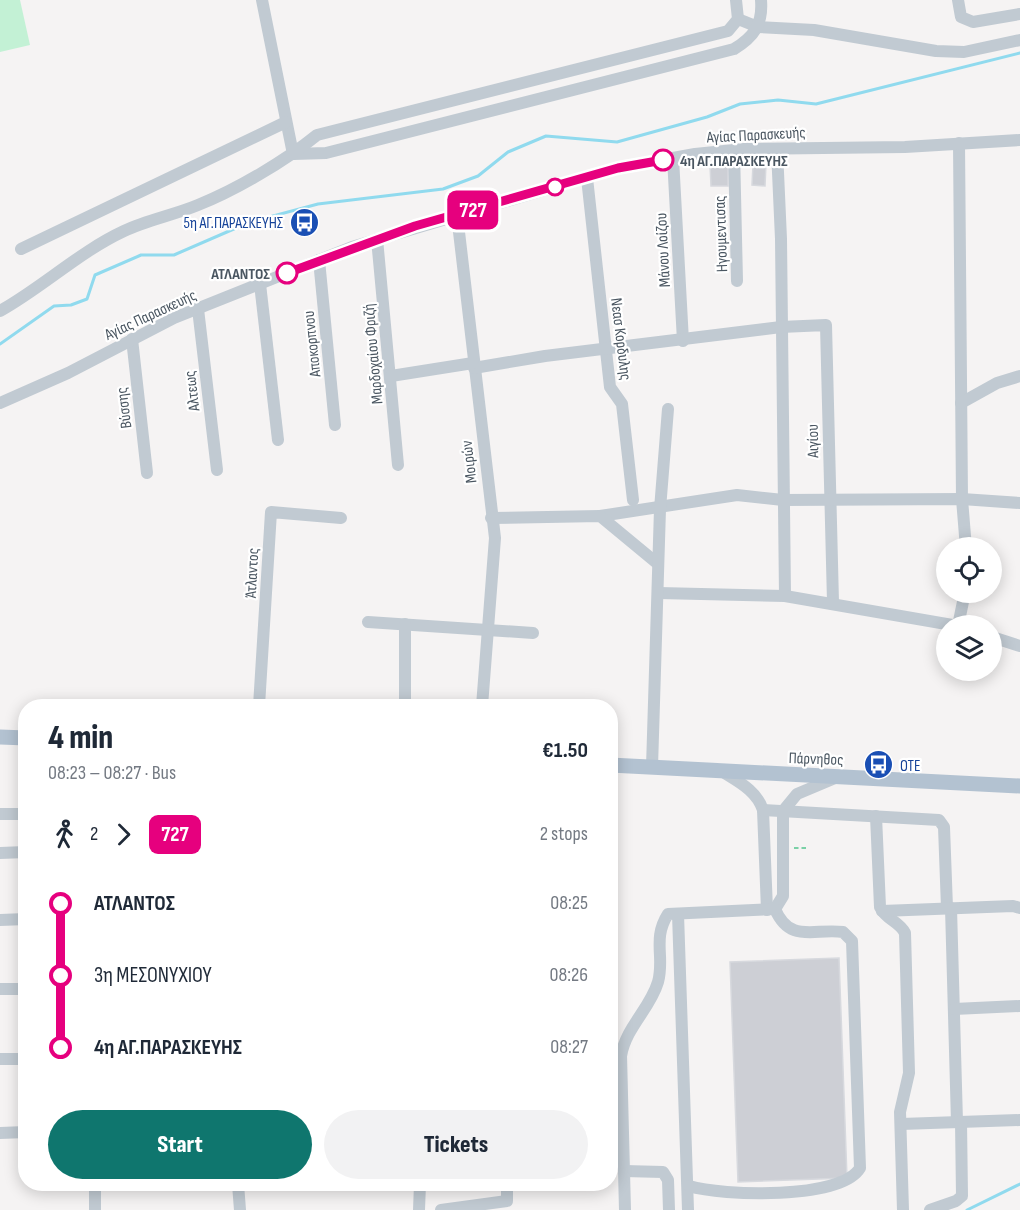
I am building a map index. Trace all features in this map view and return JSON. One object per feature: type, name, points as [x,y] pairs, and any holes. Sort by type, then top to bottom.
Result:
[{"type":"main road","points":[[0,737],[18,738]]},
{"type":"main road","name":"Πάρνηθος","points":[[618,765],[1020,786]]},
{"type":"street","points":[[262,0],[293,154]]},
{"type":"street","points":[[0,311],[24,298],[89,250],[124,231],[199,205],[293,154],[317,135],[728,31],[738,19],[736,0]]},
{"type":"street","points":[[293,154],[326,153],[734,49],[749,40],[758,27],[762,13],[761,0]]},
{"type":"street","points":[[958,0],[961,17],[973,22],[1020,14]]},
{"type":"street","points":[[738,19],[758,27],[814,30],[936,51],[964,52],[1020,40]]},
{"type":"street","points":[[21,249],[286,122]]},
{"type":"street","name":"Αγίας Παρασκευής","points":[[0,403],[68,373],[132,339],[198,309],[320,260],[377,239],[618,168],[734,150],[1020,140]]},
{"type":"street","points":[[958,143],[962,498],[965,537]]},
{"type":"street","name":"Ηγουμεντισας","points":[[734,150],[737,281]]},
{"type":"street","name":"Αιγίου","points":[[777,150],[781,239],[785,596]]},
{"type":"street","name":"Μάνου Λοίζου","points":[[673,158],[683,341]]},
{"type":"street","name":"Νεασ Κορδυλης","points":[[587,178],[610,387],[622,404],[633,500]]},
{"type":"street","name":"Μοιρών","points":[[456,215],[495,538],[483,699]]},
{"type":"street","name":"Μαρδοχαίου Φριζή","points":[[377,239],[398,465]]},
{"type":"street","name":"Αποκορπνου","points":[[320,260],[335,425]]},
{"type":"street","points":[[260,284],[278,440]]},
{"type":"street","name":"Αλτεως","points":[[198,309],[218,470]]},
{"type":"street","name":"Αιγίου","points":[[781,327],[826,325],[833,602]]},
{"type":"street","points":[[391,376],[545,356],[606,351],[781,327]]},
{"type":"street","name":"Βύσσης","points":[[132,339],[147,473]]},
{"type":"street","points":[[961,403],[996,383],[1020,376]]},
{"type":"street","points":[[652,767],[660,509],[668,409]]},
{"type":"street","points":[[491,518],[600,516],[660,509],[737,495],[783,500],[962,498],[1020,502]]},
{"type":"street","name":"Άτλαντος","points":[[259,699],[271,512],[340,518]]},
{"type":"street","points":[[600,516],[658,564]]},
{"type":"street","points":[[659,593],[785,596],[833,602],[936,622]]},
{"type":"street","points":[[368,622],[533,633]]},
{"type":"street","points":[[405,624],[405,699]]},
{"type":"street","points":[[1002,640],[1020,646]]},
{"type":"street","points":[[689,1186],[732,1194],[793,1191],[846,1181],[860,1168],[852,941],[843,932],[803,933],[789,929],[771,910],[764,810],[751,791],[723,771]]},
{"type":"street","points":[[625,1210],[622,1048],[658,981],[660,929],[668,914],[771,910],[783,896],[783,811],[797,794],[838,777]]},
{"type":"street","points":[[764,810],[935,819],[943,824],[962,1196],[956,1201],[930,1210]]},
{"type":"street","points":[[0,814],[18,814]]},
{"type":"street","points":[[876,816],[882,911],[889,920],[902,926],[904,933],[909,1072],[901,1107],[903,1210]]},
{"type":"street","points":[[0,853],[18,852]]},
{"type":"street","points":[[882,911],[1013,906],[1020,908]]},
{"type":"street","points":[[678,914],[689,1186],[688,1210]]},
{"type":"street","points":[[0,920],[18,919]]},
{"type":"street","points":[[0,989],[18,988]]},
{"type":"street","points":[[954,1009],[1020,1006]]},
{"type":"street","points":[[0,1059],[18,1059]]},
{"type":"street","points":[[901,1124],[1020,1120]]},
{"type":"street","points":[[0,1133],[18,1132]]},
{"type":"street","points":[[624,1171],[663,1172],[668,1180],[669,1210]]},
{"type":"street","points":[[95,1191],[95,1210]]},
{"type":"street","points":[[239,1191],[240,1210]]},
{"type":"street","points":[[419,1210],[420,1191]]},
{"type":"street","points":[[441,1210],[507,1201],[507,1191]]},
{"type":"path","points":[[782,847],[809,848]]},
{"type":"green space","points":[[0,0],[20,0],[30,45],[0,52]]},
{"type":"building","points":[[728,164],[728,186],[711,186],[710,165]]},
{"type":"building","points":[[753,164],[766,164],[765,186],[752,185]]},
{"type":"building","points":[[839,958],[847,1178],[738,1182],[730,962]]},
{"type":"waterway","points":[[0,344],[54,306],[71,305],[87,299],[95,275],[141,255],[174,255],[250,222],[318,204],[443,189],[478,176],[508,152],[546,136],[617,142],[707,117],[740,104],[778,100],[816,104],[1020,53]]},
{"type":"waterway","points":[[967,1210],[1020,1184]]},
{"type":"bus line","name":"727","points":[[287,273],[352,247],[415,226],[618,168],[663,160]]},
{"type":"place","name":"4η ΑΓ.ΠΑΡΑΣΚΕΥΗΣ","points":[[663,160]]},
{"type":"place","name":"5η ΑΓ.ΠΑΡΑΣΚΕΥΗΣ","points":[[304,222]]},
{"type":"place","name":"ΑΤΛΑΝΤΟΣ","points":[[287,273]]},
{"type":"place","name":"ΟΤΕ","points":[[879,765]]}]
